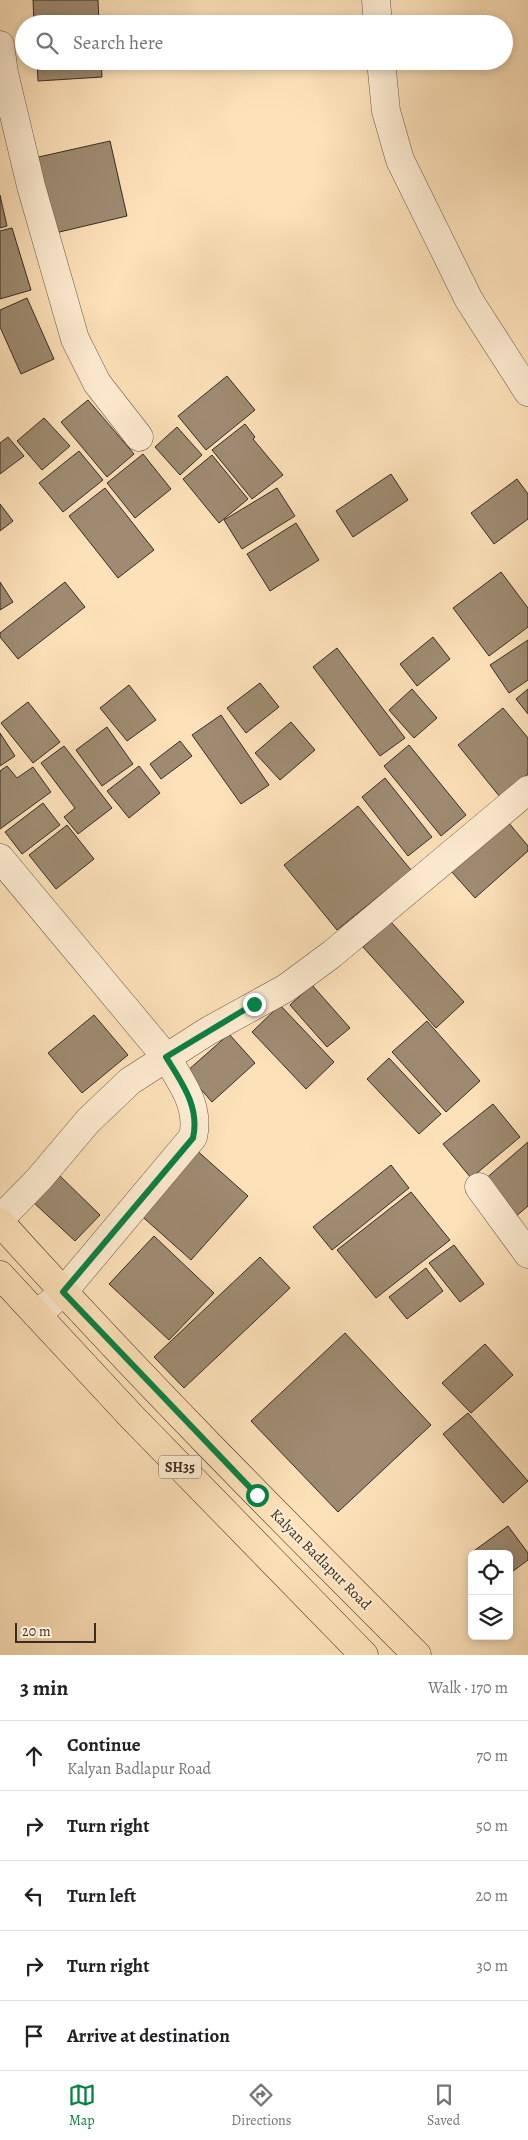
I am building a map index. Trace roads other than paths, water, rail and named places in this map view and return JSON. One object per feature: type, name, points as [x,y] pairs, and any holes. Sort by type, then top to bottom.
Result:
[{"type":"main road","name":"Kalyan Badlapur Road","points":[[0,1220],[63,1292],[257,1495],[417,1655]]},
{"type":"main road","name":"SH35","points":[[0,1275],[131,1416],[364,1655]]},
{"type":"street","points":[[376,0],[377,15]]},
{"type":"street","points":[[0,45],[4,73],[31,186],[75,339],[96,383],[139,437]]},
{"type":"street","points":[[382,70],[386,111],[400,160],[469,300],[528,392]]},
{"type":"street","points":[[0,1220],[39,1179],[88,1121],[130,1081],[208,1031],[286,988],[332,954],[528,790]]},
{"type":"street","points":[[0,858],[166,1057],[186,1090],[193,1107],[196,1124],[193,1138],[63,1292],[37,1316]]},
{"type":"street","points":[[479,1187],[528,1254]]}]
